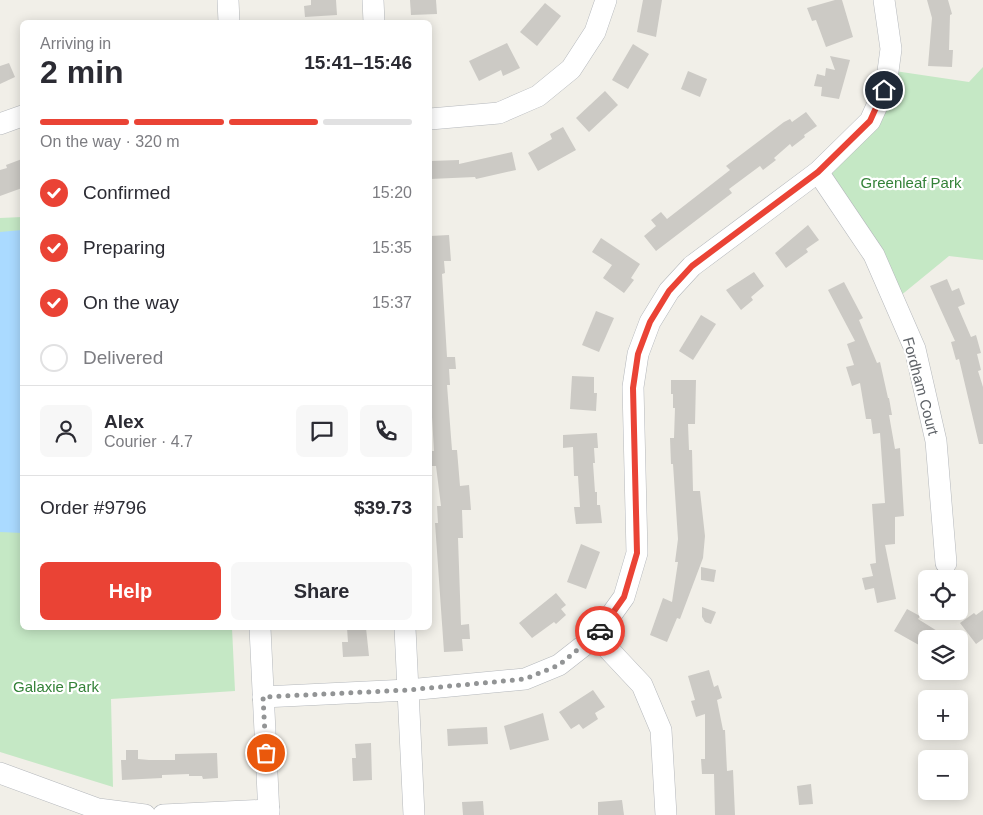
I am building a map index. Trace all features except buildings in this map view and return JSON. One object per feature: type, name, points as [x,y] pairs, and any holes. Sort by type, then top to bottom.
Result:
[{"type":"street","points":[[228,0],[229,20]]},
{"type":"street","points":[[373,0],[374,20]]},
{"type":"street","points":[[432,119],[499,113],[538,96],[571,69],[595,32],[606,0]]},
{"type":"street","points":[[263,697],[408,690],[525,679],[559,665],[596,636],[624,597],[637,553],[633,388],[638,354],[650,322],[669,291],[692,266],[818,172],[870,121],[884,90],[891,49],[884,0]]},
{"type":"street","points":[[0,124],[20,117]]},
{"type":"street","name":"Fordham Court","points":[[818,172],[874,255],[915,349],[936,441],[946,563]]},
{"type":"street","points":[[163,815],[269,813],[260,630]]},
{"type":"street","points":[[405,630],[414,815]]},
{"type":"street","points":[[596,636],[642,685],[661,730],[666,815]]},
{"type":"street","points":[[0,773],[97,812],[145,815]]},
{"type":"green space","name":"Greenleaf Park","points":[[983,67],[983,260],[949,256],[894,301],[818,172],[870,121],[888,70],[969,82]]},
{"type":"green space","name":"Galaxie Park","points":[[20,217],[20,630],[232,630],[235,691],[111,699],[113,787],[0,752],[0,218]]},
{"type":"water","points":[[20,230],[20,533],[0,532],[0,232]]},
{"type":"way so far","points":[[266,753],[263,697],[408,690],[525,679],[559,665],[600,631]]},
{"type":"route","points":[[600,631],[624,597],[637,553],[633,388],[638,354],[650,322],[669,291],[692,266],[818,172],[870,121],[884,90]]}]
